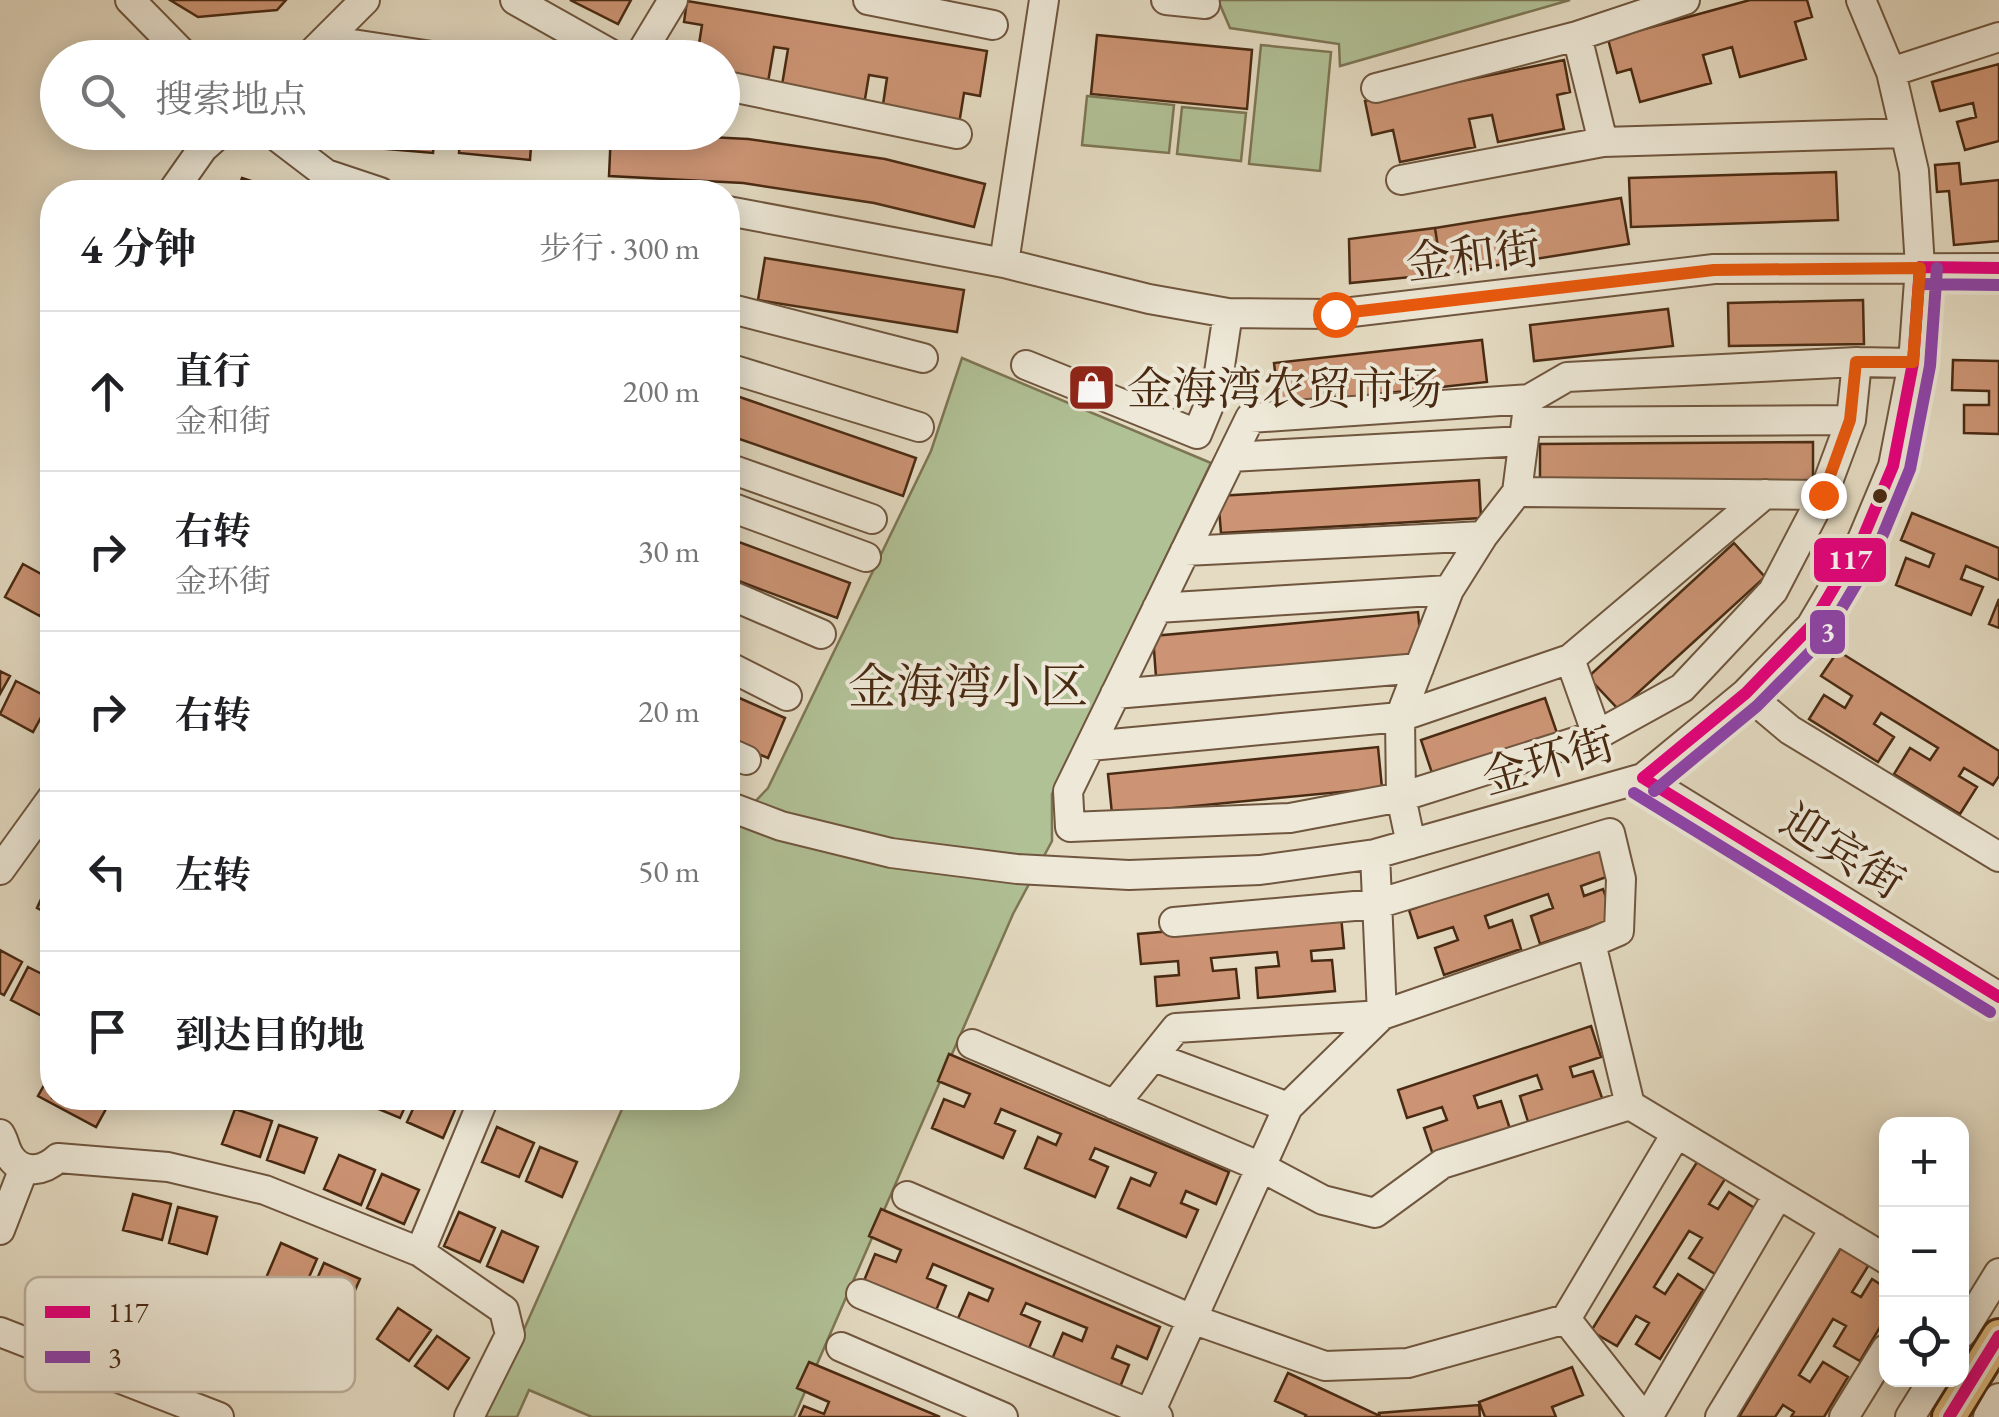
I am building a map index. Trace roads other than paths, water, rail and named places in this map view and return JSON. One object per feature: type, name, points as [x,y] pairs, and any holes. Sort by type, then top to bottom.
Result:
[{"type":"main road","points":[[1949,1417],[1999,1336]]},
{"type":"street","points":[[130,0],[169,40]]},
{"type":"street","points":[[325,40],[365,0]]},
{"type":"street","points":[[515,0],[586,40]]},
{"type":"street","points":[[649,40],[673,0]]},
{"type":"street","points":[[868,0],[993,25]]},
{"type":"street","points":[[1004,264],[1044,0]]},
{"type":"street","points":[[1166,0],[1205,4]]},
{"type":"street","points":[[1376,88],[1578,36],[1685,0]]},
{"type":"street","name":"金环街","points":[[740,811],[781,826],[891,853],[1017,869],[1129,875],[1260,870],[1375,854],[1643,778],[1746,692],[1811,626],[1862,540],[1893,466],[1913,362],[1920,268],[1914,171],[1890,72],[1860,0]]},
{"type":"street","points":[[1578,36],[1603,142]]},
{"type":"street","points":[[1890,72],[1999,37]]},
{"type":"street","points":[[740,89],[958,134]]},
{"type":"street","points":[[1401,180],[1603,142],[1905,133]]},
{"type":"street","points":[[180,180],[202,150]]},
{"type":"street","points":[[295,150],[326,174],[344,180]]},
{"type":"street","name":"金和街","points":[[740,213],[1004,264],[1148,300],[1228,312],[1335,314],[1714,270],[1999,268]]},
{"type":"street","points":[[740,311],[923,358]]},
{"type":"street","points":[[1026,364],[1197,434],[1217,386],[1228,312]]},
{"type":"street","points":[[1850,420],[1250,418],[1068,791],[1070,827],[1290,818],[1401,797],[1597,735],[1682,688],[1773,591],[1823,495],[1850,420],[1856,362]]},
{"type":"street","points":[[1411,844],[1401,797],[1400,716],[1449,590],[1482,536],[1516,492],[1526,421],[1567,376],[1913,362]]},
{"type":"street","points":[[740,372],[919,427]]},
{"type":"street","points":[[1231,457],[1526,421]]},
{"type":"street","points":[[740,472],[872,519]]},
{"type":"street","points":[[1516,492],[1823,495]]},
{"type":"street","points":[[1090,746],[1400,716],[1570,659],[1766,494]]},
{"type":"street","points":[[740,511],[866,558]]},
{"type":"street","points":[[1185,551],[1482,536]]},
{"type":"street","points":[[1157,608],[1449,590]]},
{"type":"street","points":[[740,599],[821,634]]},
{"type":"street","points":[[1570,659],[1597,735]]},
{"type":"street","points":[[1115,694],[1419,668]]},
{"type":"street","points":[[740,672],[787,696]]},
{"type":"street","points":[[1746,692],[1790,730],[1999,856]]},
{"type":"street","name":"迎宾街","points":[[1643,778],[1999,996]]},
{"type":"street","points":[[0,870],[40,815]]},
{"type":"street","points":[[1114,1105],[1176,1028],[1382,1015],[1619,931],[1621,879],[1610,833],[1377,904],[1174,922]]},
{"type":"street","points":[[862,1294],[1152,1416],[1288,1107],[1382,1015],[1375,854]]},
{"type":"street","points":[[1590,942],[1630,1105],[1879,1255]]},
{"type":"street","points":[[972,1044],[1260,1168],[1323,1200],[1375,1214],[1442,1164],[1630,1105]]},
{"type":"street","points":[[1154,1057],[1288,1107]]},
{"type":"street","points":[[420,1252],[479,1110]]},
{"type":"street","points":[[0,1134],[10,1157],[24,1168],[43,1168],[58,1158],[168,1168],[265,1190],[420,1252],[504,1310],[510,1335],[468,1417]]},
{"type":"street","points":[[907,1196],[1192,1319],[1325,1366],[1408,1363],[1566,1319],[1676,1134]]},
{"type":"street","points":[[0,1230],[24,1168]]},
{"type":"street","points":[[1566,1319],[1645,1417],[1778,1195]]},
{"type":"street","points":[[1720,1417],[1835,1228]]},
{"type":"street","points":[[1969,1321],[1999,1272]]},
{"type":"street","points":[[0,1332],[25,1342]]},
{"type":"street","points":[[841,1347],[1003,1417]]},
{"type":"street","points":[[1844,1417],[1879,1360]]},
{"type":"street","points":[[1910,1417],[1929,1387]]},
{"type":"street","points":[[155,1392],[219,1417]]},
{"type":"street","points":[[1988,1417],[1999,1398]]},
{"type":"place","name":"金海湾农贸市场","points":[[1092,388]]},
{"type":"district","name":"金海湾小区","points":[[968,686]]}]
